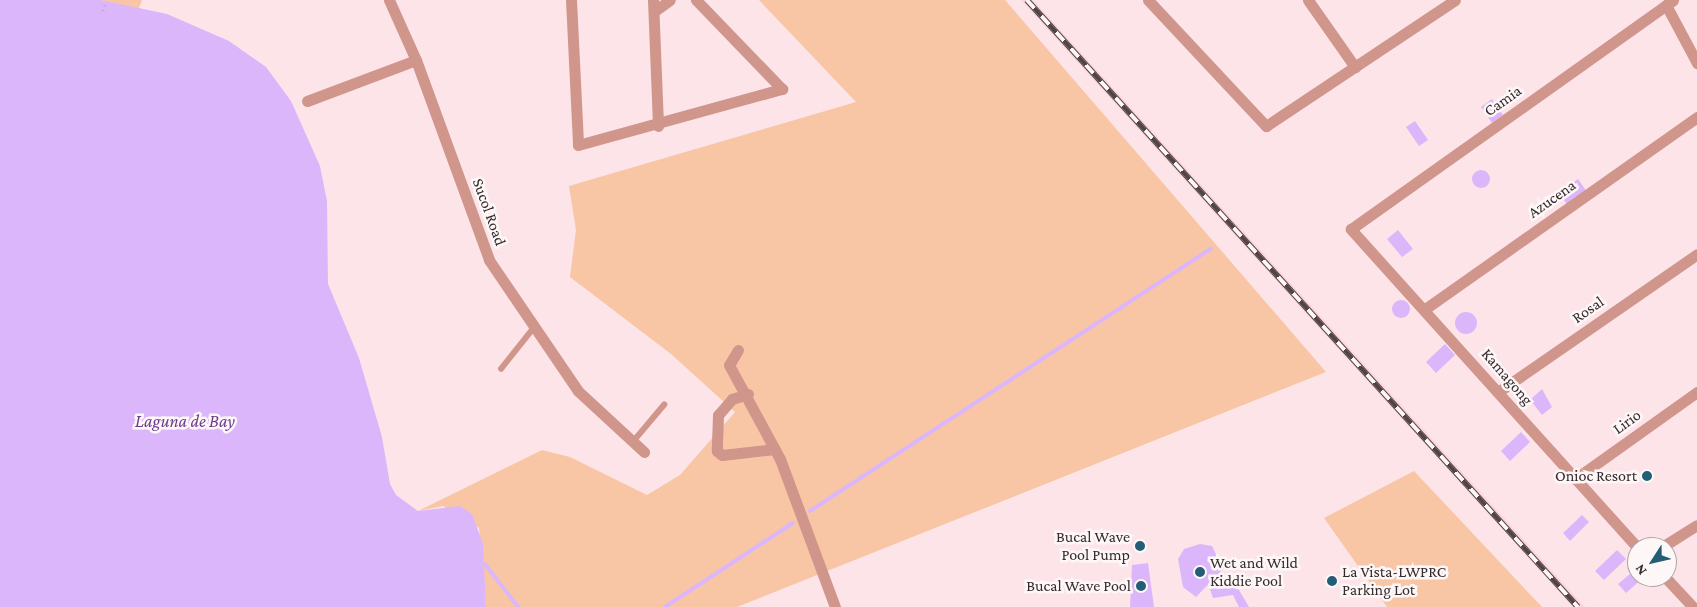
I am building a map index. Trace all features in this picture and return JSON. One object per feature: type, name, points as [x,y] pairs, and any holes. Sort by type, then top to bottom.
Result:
[{"type":"street","name":"Sucol Road","points":[[388,0],[416,60],[475,230],[532,330],[578,391],[632,443],[644,452]]},
{"type":"street","points":[[571,0],[578,145],[658,126],[782,89],[696,0]]},
{"type":"street","points":[[658,126],[655,5],[670,0]]},
{"type":"street","points":[[1148,0],[1266,126],[1455,0]]},
{"type":"street","points":[[1308,0],[1355,67]]},
{"type":"street","points":[[1669,3],[1697,62]]},
{"type":"street","name":"Camia","points":[[1351,229],[1669,3]]},
{"type":"street","points":[[307,102],[416,60]]},
{"type":"street","name":"Azucena","points":[[1425,309],[1697,117]]},
{"type":"street","name":"Kamagong","points":[[1351,229],[1425,309],[1628,537]]},
{"type":"street","name":"Rosal","points":[[1498,392],[1697,254]]},
{"type":"street","points":[[738,350],[729,365],[748,394],[775,449],[835,607]]},
{"type":"street","name":"Lirio","points":[[1575,479],[1697,392]]},
{"type":"street","points":[[748,394],[732,399],[718,415],[717,451],[722,455],[775,449]]},
{"type":"street","points":[[1677,537],[1697,524]]},
{"type":"street","points":[[1674,587],[1693,607]]},
{"type":"lane","points":[[501,369],[532,330]]},
{"type":"lane","points":[[632,443],[664,406]]},
{"type":"path","points":[[103,11],[106,2]]},
{"type":"shaded area","points":[[101,0],[142,0],[138,11]]},
{"type":"shaded area","points":[[759,0],[1005,0],[1326,372],[737,607],[486,607],[479,528],[443,506],[418,511],[542,450],[570,457],[647,495],[680,475],[735,412],[671,354],[570,277],[576,230],[569,186],[856,102]]},
{"type":"shaded area","points":[[1021,0],[1033,0],[1585,607],[1573,607]]},
{"type":"shaded area","points":[[1414,471],[1542,607],[1387,607],[1324,518]]},
{"type":"water","name":"Laguna de Bay","points":[[0,0],[101,0],[167,14],[229,41],[266,67],[291,101],[320,166],[327,201],[328,284],[359,358],[382,437],[390,484],[396,495],[418,511],[460,506],[472,514],[483,544],[486,607],[0,607]]},
{"type":"water","points":[[1492,99],[1503,115],[1492,123],[1481,107]]},
{"type":"water","points":[[1415,121],[1428,140],[1419,146],[1406,127]]},
{"type":"water","points":[[1477,170],[1485,170],[1490,175],[1488,186],[1477,188],[1472,183],[1472,175]]},
{"type":"water","points":[[1578,179],[1587,192],[1568,206],[1559,193]]},
{"type":"water","points":[[1398,230],[1413,249],[1402,257],[1387,239]]},
{"type":"water","points":[[1397,300],[1405,300],[1410,305],[1408,316],[1397,318],[1392,313],[1392,305]]},
{"type":"water","points":[[1466,312],[1476,319],[1477,323],[1470,333],[1466,334],[1456,327],[1455,323],[1462,313]]},
{"type":"water","points":[[1445,344],[1455,355],[1436,373],[1426,362]]},
{"type":"water","points":[[1542,389],[1552,407],[1542,415],[1530,400]]},
{"type":"water","points":[[1521,432],[1530,442],[1510,461],[1501,451]]},
{"type":"water","points":[[1582,515],[1589,522],[1570,541],[1563,533]]},
{"type":"water","name":"Wet and Wild Kiddie Pool","points":[[1200,544],[1212,546],[1223,569],[1196,597],[1183,587],[1178,559],[1184,549]]},
{"type":"water","points":[[1617,550],[1626,559],[1604,580],[1595,571]]},
{"type":"water","name":"Bucal Wave Pool","points":[[1148,563],[1154,607],[1130,607],[1132,565]]},
{"type":"water","points":[[1627,576],[1627,587],[1633,587],[1626,593],[1618,584]]},
{"type":"water","points":[[1224,584],[1239,590],[1249,607],[1239,607],[1233,595],[1213,598],[1210,589]]},
{"type":"waterway","points":[[810,511],[1211,249]]},
{"type":"waterway","points":[[665,607],[793,523]]},
{"type":"waterway","points":[[485,564],[518,607]]},
{"type":"railway","points":[[1027,0],[1578,607]]},
{"type":"place","name":"Onioc Resort","points":[[1647,476]]},
{"type":"place","name":"Bucal Wave Pool Pump","points":[[1140,546]]},
{"type":"place","name":"Wet and Wild Kiddie Pool","points":[[1200,572]]},
{"type":"place","name":"La Vista-LWPRC Parking Lot","points":[[1332,581]]},
{"type":"place","name":"Bucal Wave Pool","points":[[1141,586]]}]
